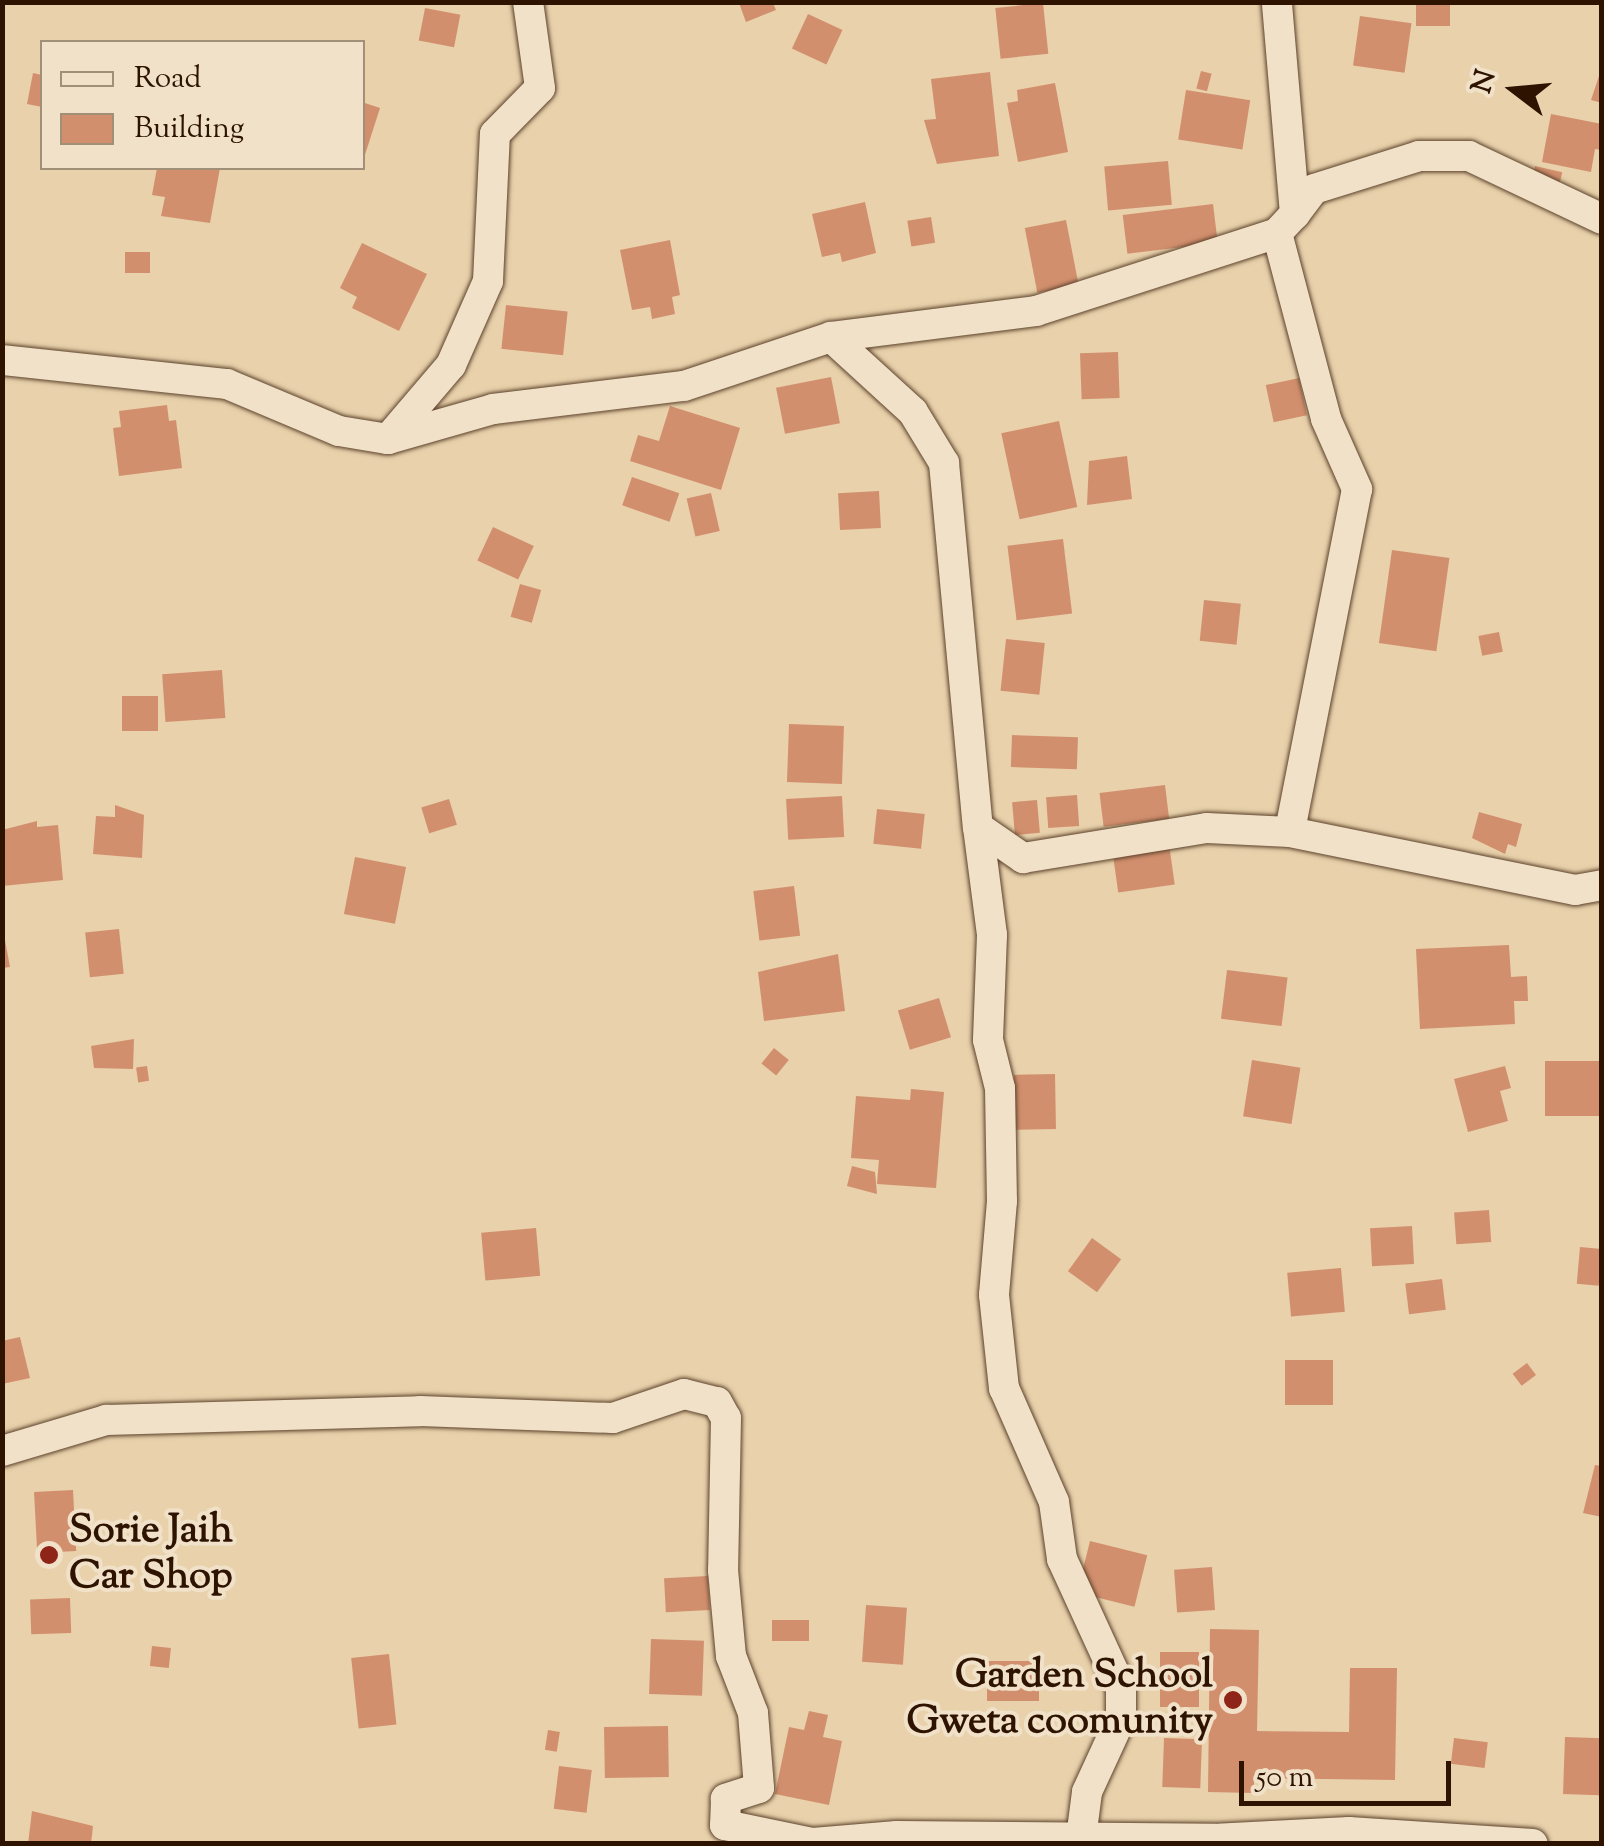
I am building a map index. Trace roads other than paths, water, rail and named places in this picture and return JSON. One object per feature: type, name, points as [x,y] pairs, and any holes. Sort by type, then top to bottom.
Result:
[{"type":"street","points":[[388,440],[451,365],[488,281],[496,134],[540,88],[528,2]]},
{"type":"street","points":[[1277,2],[1286,224],[1326,419],[1358,489],[1290,832]]},
{"type":"street","points":[[2,360],[227,384],[340,431],[388,440],[493,409],[684,386],[831,337],[1036,311],[1286,224],[1314,189],[1378,165],[1436,156],[1469,156],[1602,219]]},
{"type":"street","points":[[831,337],[913,412],[944,463],[978,827],[992,935],[988,1040],[1000,1088],[1002,1201],[994,1295],[1004,1388],[1054,1502],[1062,1559],[1121,1688],[1120,1718],[1086,1792],[1081,1838]]},
{"type":"street","points":[[978,827],[1023,858],[1206,828],[1290,832],[1574,890],[1602,885]]},
{"type":"street","points":[[2,1450],[106,1420],[420,1411],[612,1418],[684,1394],[717,1402],[726,1418],[723,1550],[731,1656],[753,1714],[759,1788],[726,1799],[720,1834],[813,1843],[897,1836],[1081,1838],[1349,1832],[1532,1844]]},
{"type":"place","name":"Sorie Jaih Car Shop","points":[[49,1555]]},
{"type":"place","name":"Garden School Gweta coomunity","points":[[1233,1700]]}]
